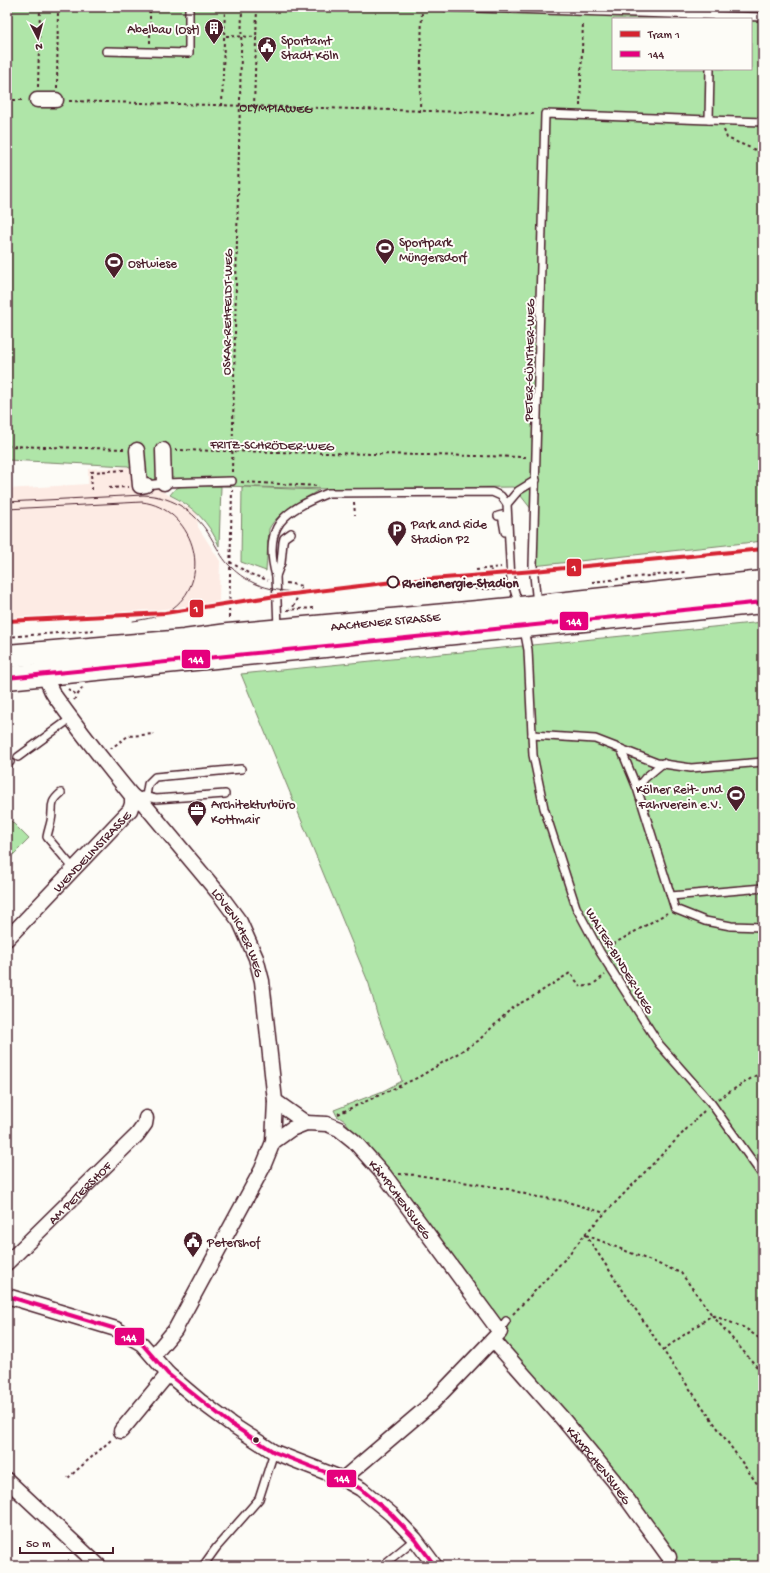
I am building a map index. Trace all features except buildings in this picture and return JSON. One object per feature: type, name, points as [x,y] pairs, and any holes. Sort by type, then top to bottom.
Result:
[{"type":"main road","name":"AACHENER STRASSE","points":[[7,678],[45,675],[295,638],[525,615],[763,582]]},
{"type":"main road","name":"AACHENER STRASSE","points":[[8,656],[184,641],[295,638],[525,615],[763,602]]},
{"type":"street","points":[[37,100],[56,100]]},
{"type":"street","points":[[138,450],[143,486]]},
{"type":"street","points":[[163,450],[164,483]]},
{"type":"street","points":[[8,656],[45,675],[65,652]]},
{"type":"street","name":"WENDELINSTRASSE","points":[[7,939],[130,810],[132,804],[132,796],[70,719],[53,693],[45,675]]},
{"type":"street","name":"LÖVENICHER WEG","points":[[132,796],[144,804],[220,895],[240,922],[249,939],[262,981],[275,1101],[273,1142],[262,1169],[174,1330],[154,1356]]},
{"type":"street","points":[[275,1101],[306,1123]]},
{"type":"street","name":"AM PETERSHOF","points":[[7,1263],[137,1136],[145,1124],[146,1118]]},
{"type":"street","name":"KÄMPCHENSWEG","points":[[273,1142],[291,1129],[306,1123],[327,1124],[339,1129],[354,1140],[386,1176],[669,1557]]},
{"type":"street","points":[[7,1296],[23,1303],[116,1329],[142,1344],[154,1356],[168,1374],[200,1402],[274,1452],[343,1479],[361,1489],[390,1514],[415,1539],[435,1566]]},
{"type":"street","points":[[343,1479],[431,1404],[500,1331]]},
{"type":"street","points":[[121,1431],[168,1374]]},
{"type":"street","points":[[7,1480],[99,1566]]},
{"type":"lane","points":[[106,51],[189,53],[189,7]]},
{"type":"lane","points":[[446,7],[711,13],[763,17]]},
{"type":"lane","points":[[710,70],[710,120]]},
{"type":"lane","points":[[546,114],[763,122]]},
{"type":"lane","name":"PETER-GÜNTHER-WEG","points":[[525,615],[534,566],[546,114]]},
{"type":"lane","points":[[507,504],[518,491],[536,480]]},
{"type":"lane","points":[[143,486],[164,483],[232,481]]},
{"type":"lane","points":[[295,638],[271,559],[272,542],[277,524],[309,502],[328,493],[492,492],[501,496],[507,504],[510,566]]},
{"type":"lane","points":[[498,516],[502,515],[512,584],[525,615]]},
{"type":"lane","points":[[276,576],[281,563],[284,538],[291,532]]},
{"type":"lane","name":"WALTER-BINDER-WEG","points":[[525,615],[533,755],[544,808],[576,907],[600,952],[659,1044],[711,1103],[763,1176]]},
{"type":"lane","points":[[18,757],[70,719]]},
{"type":"lane","points":[[532,735],[595,739],[621,750],[663,763],[691,768],[763,762]]},
{"type":"lane","points":[[621,750],[637,788],[674,909],[704,921],[731,926],[763,927]]},
{"type":"lane","points":[[637,788],[645,778],[663,763]]},
{"type":"lane","points":[[146,796],[148,784],[155,777],[241,769]]},
{"type":"lane","points":[[62,793],[54,799],[52,804],[51,821],[47,837],[74,869]]},
{"type":"lane","points":[[132,796],[146,796],[156,799],[225,794]]},
{"type":"lane","points":[[671,896],[763,888]]},
{"type":"lane","points":[[203,1566],[216,1548],[259,1499],[274,1452]]},
{"type":"lane","points":[[382,1566],[415,1539]]},
{"type":"path","points":[[7,100],[37,100],[40,7]]},
{"type":"path","points":[[56,100],[58,7]]},
{"type":"path","points":[[150,7],[150,38]]},
{"type":"path","points":[[222,106],[225,7]]},
{"type":"path","name":"OSKAR-REHFELDT-WEG","points":[[229,618],[242,7]]},
{"type":"path","points":[[254,107],[257,7]]},
{"type":"path","points":[[420,112],[422,7]]},
{"type":"path","points":[[579,115],[583,22]]},
{"type":"path","points":[[226,36],[257,37]]},
{"type":"path","name":"OLYMPIAWEG","points":[[56,100],[240,107],[546,114]]},
{"type":"path","points":[[720,121],[727,138],[758,151],[763,156]]},
{"type":"path","points":[[7,446],[138,450]]},
{"type":"path","name":"FRITZ-SCHRÖDER-WEG","points":[[163,450],[538,457]]},
{"type":"path","points":[[92,490],[91,472],[133,469]]},
{"type":"path","points":[[232,481],[324,486],[328,493]]},
{"type":"path","points":[[109,488],[143,486]]},
{"type":"path","points":[[476,570],[510,566]]},
{"type":"path","points":[[483,589],[492,568]]},
{"type":"path","points":[[70,719],[72,705],[85,685]]},
{"type":"path","points":[[110,750],[128,736],[154,734]]},
{"type":"path","points":[[600,952],[674,909]]},
{"type":"path","points":[[327,1124],[339,1113],[406,1084],[478,1041],[513,1007],[532,997],[570,972],[581,987],[592,985],[611,970]]},
{"type":"path","points":[[500,1331],[584,1234],[711,1103],[763,1071]]},
{"type":"path","points":[[386,1176],[397,1174],[417,1175],[474,1183],[508,1189],[532,1196],[564,1201],[605,1213]]},
{"type":"path","points":[[584,1234],[681,1273],[712,1315],[763,1374]]},
{"type":"path","points":[[584,1234],[763,1492]]},
{"type":"path","points":[[712,1315],[745,1328],[763,1341]]},
{"type":"path","points":[[664,1350],[712,1315]]},
{"type":"path","points":[[68,1478],[121,1431]]},
{"type":"shaded area","points":[[157,455],[159,489],[197,513],[198,527],[220,561],[219,602],[156,610],[7,618],[7,489],[88,484],[88,469],[130,467]]},
{"type":"green space","name":"Sportpark Müngersdorf","points":[[7,7],[763,7],[763,541],[533,566],[535,514],[514,487],[329,489],[221,486],[219,546],[211,530],[200,516],[186,504],[170,495],[175,489],[184,485],[161,487],[128,466],[7,460]]},
{"type":"green space","points":[[242,487],[319,490],[284,512],[269,529],[266,571],[241,562]]},
{"type":"green space","points":[[763,622],[763,1566],[682,1566],[571,1421],[504,1345],[503,1338],[505,1335],[345,1121],[337,1116],[334,1110],[383,1091],[402,1081],[377,1013],[369,984],[241,674]]},
{"type":"green space","points":[[7,817],[29,839],[7,861]]},
{"type":"tram line","points":[[7,502],[143,495],[155,496],[175,503],[193,515],[207,531],[226,562],[250,581],[260,586],[282,591],[315,592]]},
{"type":"tram line","points":[[7,509],[142,502],[159,507],[174,517],[185,530],[192,545],[195,562],[193,579],[186,595],[173,608],[159,616],[133,621]]},
{"type":"tram line","name":"1","points":[[7,621],[165,613],[276,596],[393,582],[534,571],[763,549]]},
{"type":"transit line","name":"144","points":[[7,678],[763,602]]},
{"type":"transit line","name":"144","points":[[7,1296],[116,1329],[142,1344],[168,1374],[231,1424],[274,1452],[343,1479],[361,1489],[391,1514],[415,1539],[435,1566]]},
{"type":"place","name":"Abelbau (Ost)","points":[[214,45]]},
{"type":"place","name":"Sportamt Stadt Köln","points":[[267,63]]},
{"type":"place","name":"Sportpark Müngersdorf","points":[[385,265]]},
{"type":"place","name":"Ostwiese","points":[[114,279]]},
{"type":"place","name":"Park and Ride Stadion P2","points":[[397,547]]},
{"type":"place","name":"Rheinenergie-Stadion","points":[[393,582]]},
{"type":"place","name":"Kölner Reit- und Fahrverein e.V.","points":[[736,812]]},
{"type":"place","name":"Architekturbüro Kottmair","points":[[197,827]]},
{"type":"place","name":"Petershof","points":[[193,1258]]}]
